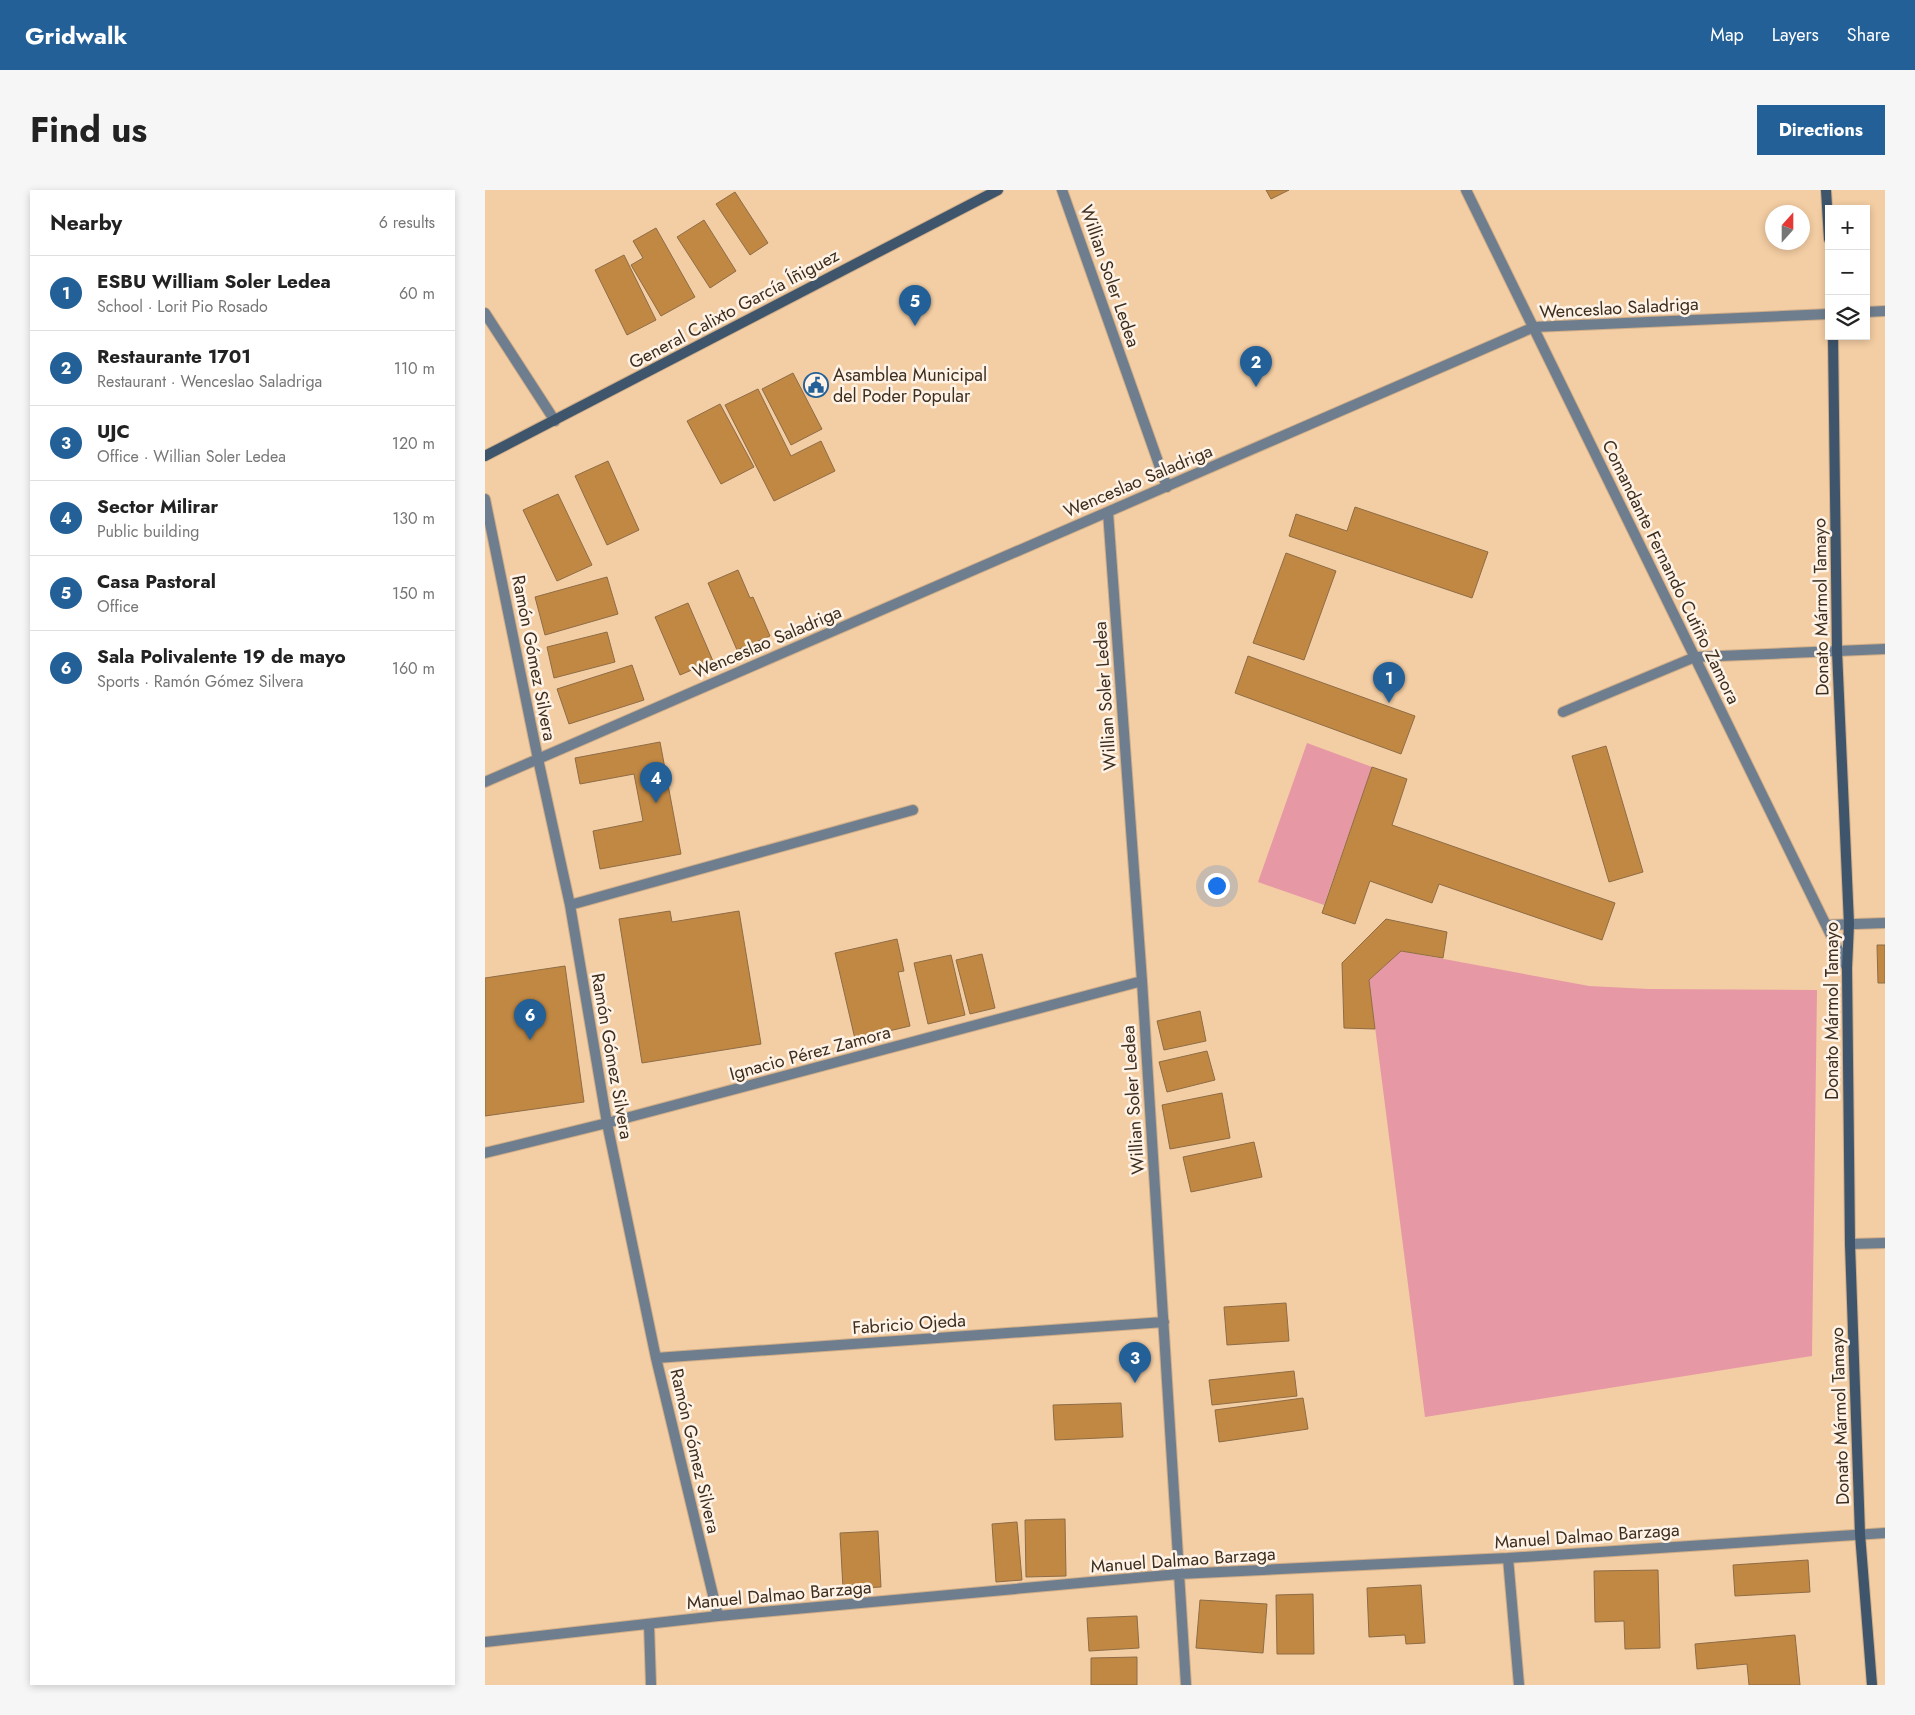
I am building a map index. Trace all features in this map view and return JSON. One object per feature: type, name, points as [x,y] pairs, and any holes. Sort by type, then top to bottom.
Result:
[{"type":"main road","name":"General Calixto García Íñiguez","points":[[485,456],[998,190]]},
{"type":"main road","points":[[1826,190],[1827,205]]},
{"type":"main road","name":"Donato Mármol Tamayo","points":[[1833,340],[1837,651],[1849,924],[1847,968],[1850,1244],[1860,1534],[1872,1685]]},
{"type":"street","name":"Willian Soler Ledea","points":[[1062,190],[1167,487]]},
{"type":"street","name":"Comandante Fernando Cutiño Zamora","points":[[1466,190],[1847,968]]},
{"type":"street","points":[[1870,312],[1885,311]]},
{"type":"street","points":[[485,313],[555,421]]},
{"type":"street","name":"Wenceslao Saladriga","points":[[485,782],[1534,327],[1825,314]]},
{"type":"street","name":"Ramón Gómez Silvera","points":[[485,499],[570,905],[607,1123],[656,1358],[718,1616]]},
{"type":"street","name":"Willian Soler Ledea","points":[[1108,512],[1142,981],[1186,1685]]},
{"type":"street","points":[[1563,712],[1695,656],[1885,649]]},
{"type":"street","points":[[570,905],[913,810]]},
{"type":"street","points":[[1826,925],[1885,923]]},
{"type":"street","name":"Ignacio Pérez Zamora","points":[[485,1153],[607,1123],[1142,981]]},
{"type":"street","points":[[1850,1244],[1885,1243]]},
{"type":"street","name":"Fabricio Ojeda","points":[[656,1358],[1164,1322]]},
{"type":"street","name":"Manuel Dalmao Barzaga","points":[[485,1642],[718,1616],[1179,1574],[1508,1558],[1885,1533]]},
{"type":"street","points":[[1508,1558],[1519,1685]]},
{"type":"street","points":[[649,1624],[651,1685]]},
{"type":"shaded area","points":[[1307,743],[1372,767],[1324,905],[1258,882]]},
{"type":"shaded area","points":[[1401,951],[1589,986],[1648,989],[1817,990],[1812,1356],[1425,1417],[1369,980]]},
{"type":"building","points":[[1266,190],[1289,190],[1271,199]]},
{"type":"building","points":[[735,192],[768,243],[750,255],[716,204]]},
{"type":"building","points":[[704,220],[736,271],[710,288],[677,237]]},
{"type":"building","points":[[656,228],[695,297],[661,316],[631,265],[643,258],[633,241]]},
{"type":"building","points":[[624,255],[656,320],[627,335],[595,270]]},
{"type":"building","points":[[793,373],[822,429],[791,445],[762,389]]},
{"type":"building","points":[[758,389],[791,456],[821,441],[835,471],[774,501],[725,405]]},
{"type":"building","points":[[720,404],[754,467],[721,484],[687,421]]},
{"type":"building","points":[[608,461],[639,530],[607,545],[575,476]]},
{"type":"building","points":[[558,494],[592,565],[557,581],[523,510]]},
{"type":"building","points":[[1355,507],[1488,552],[1472,598],[1289,536],[1296,514],[1347,531]]},
{"type":"building","points":[[1286,553],[1336,571],[1304,660],[1253,643]]},
{"type":"building","points":[[738,570],[750,598],[753,597],[770,636],[737,650],[708,583]]},
{"type":"building","points":[[607,577],[618,614],[545,635],[535,597]]},
{"type":"building","points":[[688,603],[713,661],[680,675],[655,617]]},
{"type":"building","points":[[607,632],[615,662],[554,678],[547,647]]},
{"type":"building","points":[[1248,656],[1415,716],[1401,754],[1235,693]]},
{"type":"building","points":[[632,665],[644,700],[569,724],[557,689]]},
{"type":"building","points":[[660,742],[681,854],[600,869],[593,831],[643,821],[634,774],[580,784],[575,758]]},
{"type":"building","points":[[1606,746],[1643,872],[1609,882],[1572,756]]},
{"type":"building","points":[[1372,767],[1407,779],[1392,825],[1615,903],[1602,940],[1439,884],[1432,903],[1370,881],[1355,924],[1322,913]]},
{"type":"building","points":[[670,911],[672,922],[739,911],[761,1044],[642,1063],[619,919]]},
{"type":"building","points":[[1386,919],[1447,932],[1443,958],[1401,951],[1369,980],[1375,1029],[1344,1028],[1342,963]]},
{"type":"building","points":[[897,939],[904,971],[898,972],[910,1026],[855,1039],[835,953]]},
{"type":"building","points":[[1877,945],[1885,945],[1885,983],[1878,983]]},
{"type":"building","points":[[982,954],[995,1008],[970,1014],[956,960]]},
{"type":"building","points":[[951,955],[965,1015],[928,1024],[914,963]]},
{"type":"building","points":[[565,966],[584,1102],[485,1116],[485,978]]},
{"type":"building","points":[[1200,1011],[1206,1041],[1164,1050],[1157,1021]]},
{"type":"building","points":[[1207,1051],[1215,1080],[1167,1092],[1159,1062]]},
{"type":"building","points":[[1222,1093],[1230,1138],[1170,1149],[1162,1105]]},
{"type":"building","points":[[1254,1142],[1262,1177],[1191,1192],[1183,1157]]},
{"type":"building","points":[[1286,1303],[1289,1341],[1227,1345],[1224,1307]]},
{"type":"building","points":[[1294,1371],[1297,1396],[1212,1405],[1209,1380]]},
{"type":"building","points":[[1303,1398],[1308,1429],[1219,1442],[1215,1410]]},
{"type":"building","points":[[1121,1403],[1123,1437],[1055,1440],[1053,1405]]},
{"type":"building","points":[[1065,1519],[1066,1576],[1026,1577],[1025,1520]]},
{"type":"building","points":[[1017,1522],[1022,1580],[996,1582],[992,1524]]},
{"type":"building","points":[[878,1531],[881,1587],[843,1589],[840,1533]]},
{"type":"building","points":[[1808,1560],[1810,1592],[1735,1596],[1733,1565]]},
{"type":"building","points":[[1658,1570],[1660,1648],[1625,1649],[1624,1621],[1595,1622],[1594,1571]]},
{"type":"building","points":[[1421,1585],[1425,1643],[1406,1644],[1405,1635],[1369,1637],[1367,1588]]},
{"type":"building","points":[[1313,1594],[1314,1654],[1277,1654],[1276,1595]]},
{"type":"building","points":[[1200,1600],[1267,1604],[1263,1653],[1196,1648]]},
{"type":"building","points":[[1137,1616],[1139,1648],[1089,1651],[1087,1618]]},
{"type":"building","points":[[1795,1635],[1800,1685],[1749,1685],[1747,1664],[1697,1669],[1695,1644]]},
{"type":"building","points":[[1137,1657],[1137,1685],[1091,1685],[1091,1658]]},
{"type":"place","name":"Casa Pastoral","points":[[915,326]]},
{"type":"place","name":"Asamblea Municipal del Poder Popular","points":[[816,385]]},
{"type":"place","name":"Restaurante 1701","points":[[1256,387]]},
{"type":"place","name":"ESBU William Soler Ledea","points":[[1389,703]]},
{"type":"place","name":"Sector Milirar","points":[[656,803]]},
{"type":"place","name":"Sala Polivalente 19 de mayo","points":[[530,1040]]},
{"type":"place","name":"UJC","points":[[1135,1383]]}]
